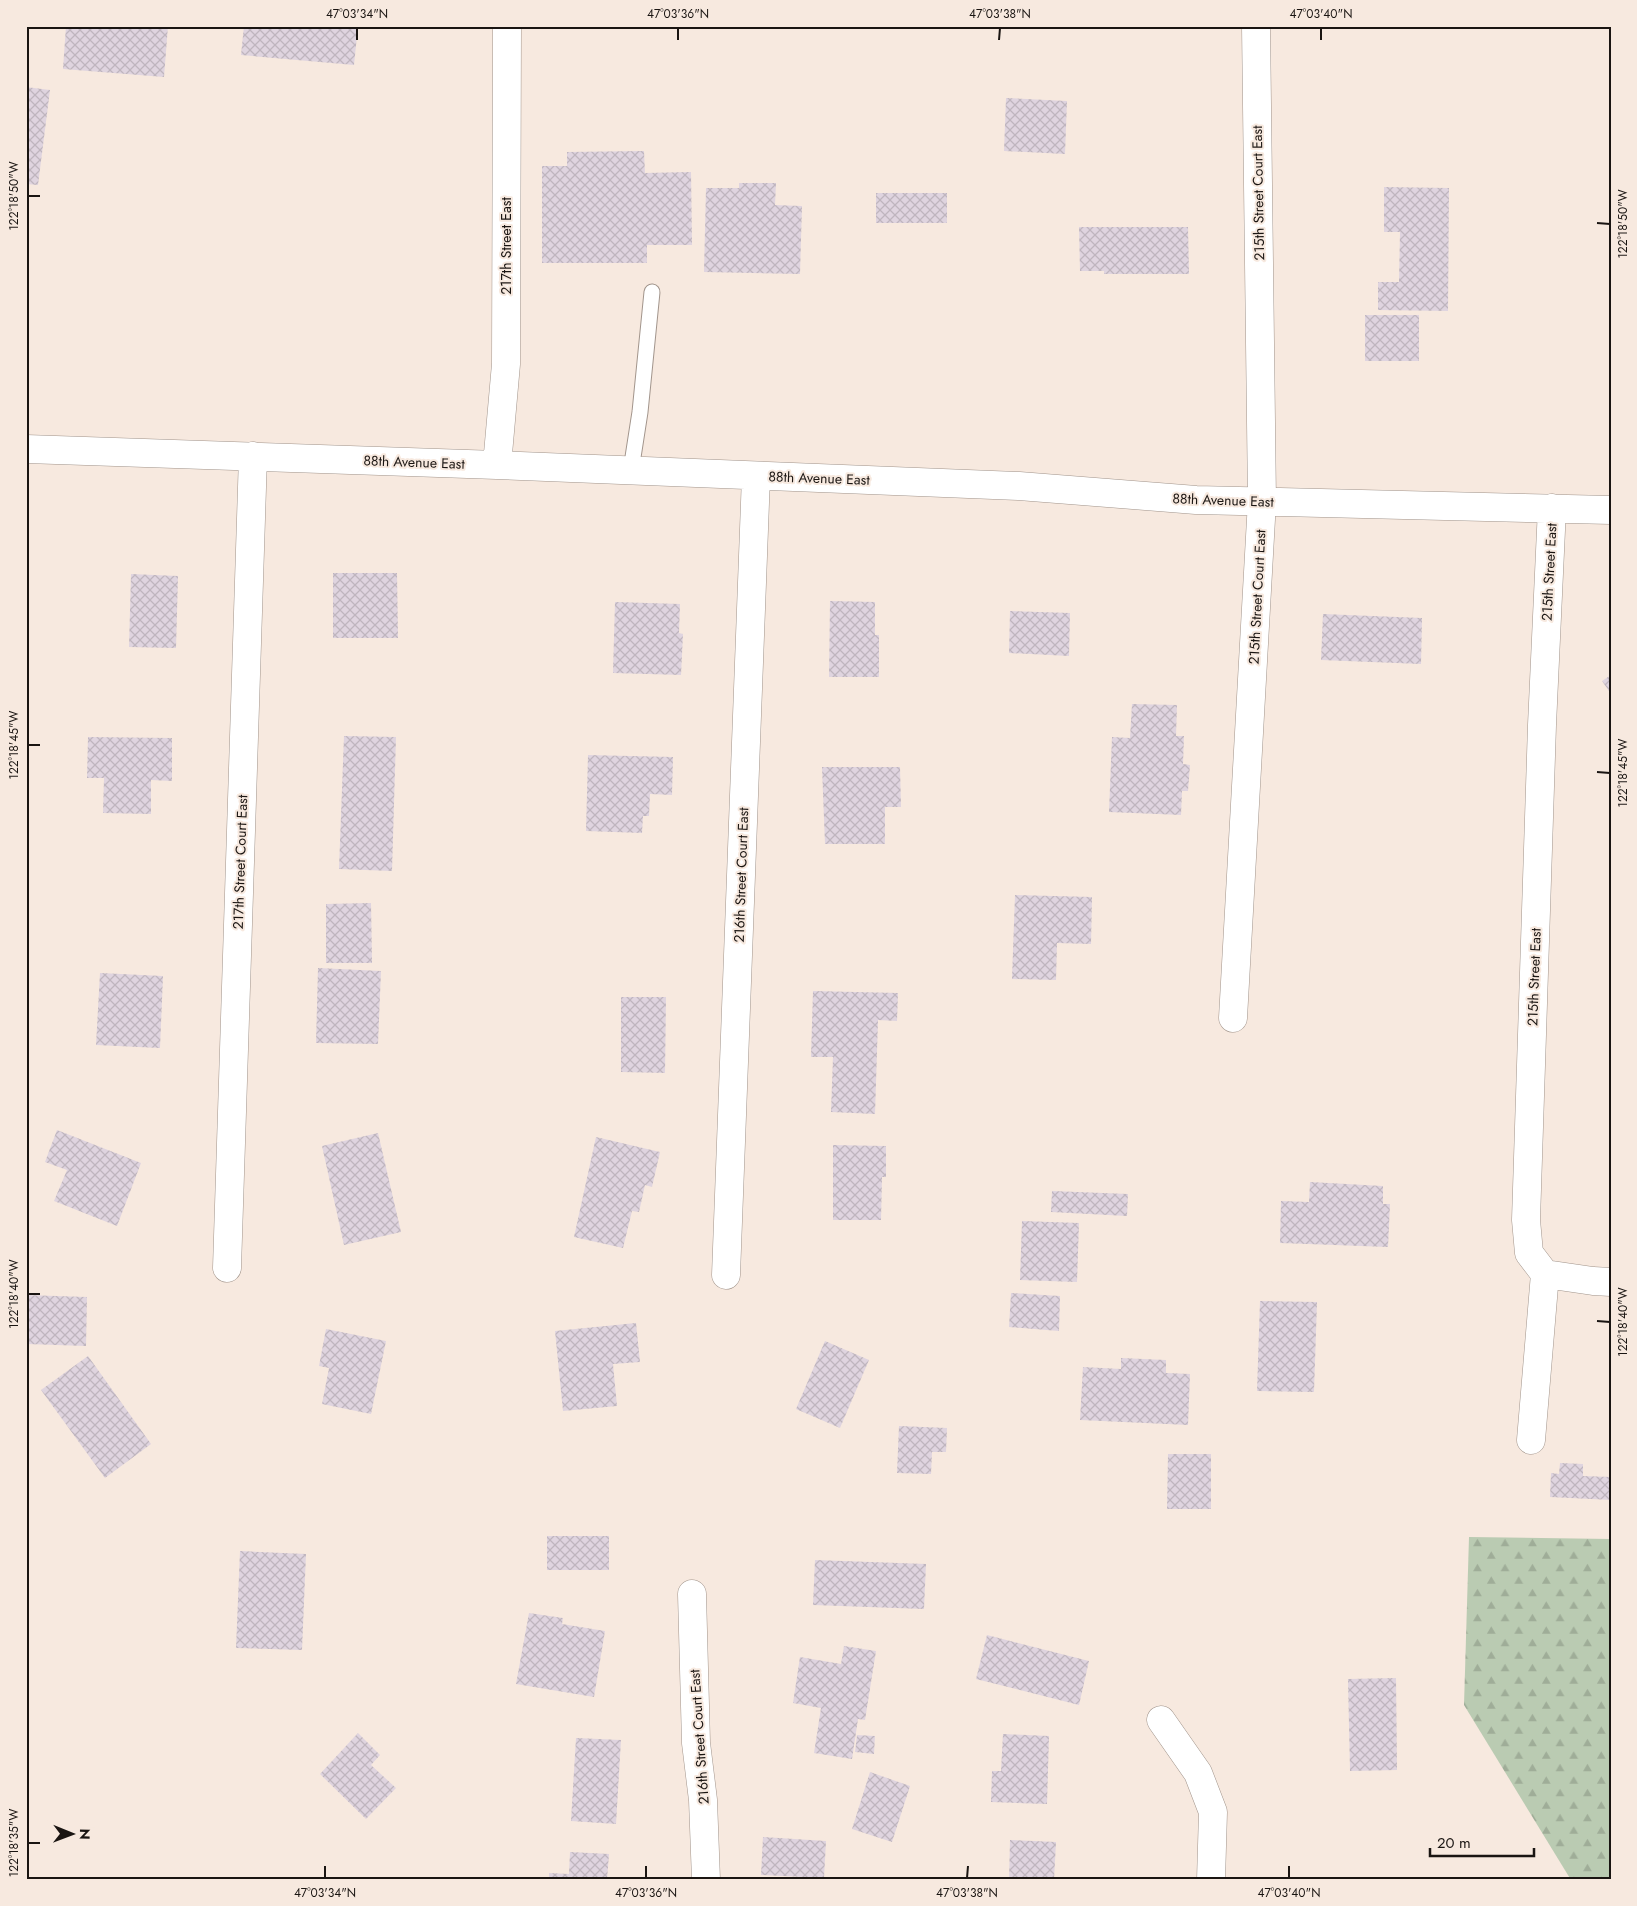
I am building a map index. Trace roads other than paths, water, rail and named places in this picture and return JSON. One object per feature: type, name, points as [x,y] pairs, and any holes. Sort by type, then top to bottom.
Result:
[{"type":"street","name":"217th Street East","points":[[497,465],[506,364],[508,26]]},
{"type":"street","name":"215th Street Court East","points":[[1232,1018],[1262,501],[1256,26]]},
{"type":"street","name":"88th Avenue East","points":[[26,449],[497,465],[1018,486],[1196,500],[1611,510]]},
{"type":"street","name":"217th Street Court East","points":[[227,1268],[253,456]]},
{"type":"street","name":"216th Street Court East","points":[[726,1275],[756,476]]},
{"type":"street","name":"215th Street East","points":[[1545,1274],[1529,1254],[1526,1220],[1542,735],[1552,508]]},
{"type":"street","points":[[1531,1440],[1545,1274],[1594,1282],[1611,1282]]},
{"type":"street","name":"216th Street Court East","points":[[692,1594],[696,1743],[703,1800],[706,1880]]},
{"type":"street","points":[[1161,1720],[1198,1773],[1213,1812],[1211,1880]]},
{"type":"lane","points":[[631,470],[640,412],[652,292]]}]
